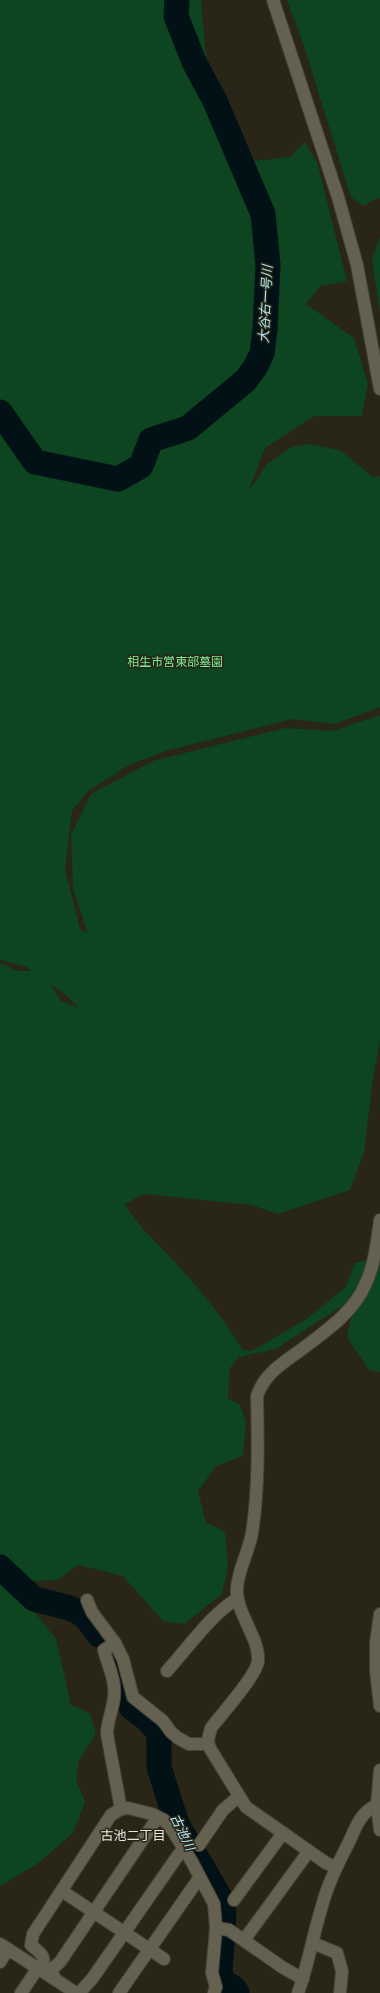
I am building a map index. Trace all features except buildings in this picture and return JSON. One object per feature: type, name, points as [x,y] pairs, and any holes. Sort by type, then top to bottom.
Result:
[{"type":"street","points":[[273,0],[338,197],[357,264],[380,389]]},
{"type":"street","points":[[336,1868],[246,1808],[238,1797],[226,1773],[208,1744],[211,1728],[253,1673],[258,1661],[256,1650],[237,1599],[236,1588],[250,1544],[257,1498],[257,1396],[261,1384],[276,1368],[328,1329],[349,1310],[366,1284],[376,1248],[380,1220]]},
{"type":"street","points":[[167,1671],[210,1622],[230,1603],[237,1599]]},
{"type":"street","points":[[87,1600],[92,1612],[115,1643],[123,1659],[133,1697],[163,1721],[171,1732],[178,1738],[189,1744],[208,1744]]},
{"type":"street","points":[[380,1614],[376,1650],[380,1706]]},
{"type":"street","points":[[115,1643],[104,1650],[112,1670],[114,1696],[107,1725],[107,1734],[121,1809]]},
{"type":"street","points":[[380,1770],[377,1805],[380,1830]]},
{"type":"street","points":[[199,1845],[223,1810],[238,1797]]},
{"type":"street","points":[[298,1993],[327,1891],[336,1868],[360,1818],[371,1807],[377,1805]]},
{"type":"street","points":[[21,1993],[41,1970],[45,1958],[31,1945],[33,1934],[111,1815],[121,1809],[128,1808],[164,1820],[185,1850],[214,1904],[222,1929],[212,1974],[216,1987],[214,1993]]},
{"type":"street","points":[[55,1979],[51,1970],[53,1966],[60,1962],[158,1817]]},
{"type":"street","points":[[234,1900],[283,1833]]},
{"type":"street","points":[[79,1993],[92,1979],[179,1854],[185,1850]]},
{"type":"street","points":[[244,1940],[309,1851]]},
{"type":"street","points":[[119,1993],[200,1877]]},
{"type":"street","points":[[62,1891],[164,1959]]},
{"type":"street","points":[[222,1929],[244,1940],[282,1967],[303,1979]]},
{"type":"street","points":[[313,1943],[337,1953],[342,1971],[340,1993]]},
{"type":"street","points":[[0,1962],[4,1947],[55,1979],[69,1991]]},
{"type":"green space","name":"相生市営東部墓園","points":[[0,0],[201,0],[207,68],[255,161],[290,157],[305,142],[317,162],[347,281],[320,286],[306,304],[354,338],[368,384],[362,416],[314,416],[265,448],[248,492],[268,463],[292,447],[309,444],[340,450],[373,477],[380,476],[380,707],[335,724],[293,719],[166,751],[129,765],[87,792],[72,811],[65,869],[80,929],[88,933],[73,888],[71,835],[91,794],[153,761],[285,728],[333,731],[380,715],[380,1040],[373,1079],[364,1152],[350,1190],[278,1214],[252,1205],[144,1194],[125,1204],[141,1227],[201,1292],[243,1350],[252,1351],[305,1320],[346,1287],[355,1263],[380,1258],[380,1372],[369,1370],[347,1337],[351,1318],[342,1306],[276,1349],[239,1357],[230,1368],[228,1398],[240,1405],[246,1422],[243,1456],[216,1466],[198,1491],[206,1522],[225,1532],[228,1567],[222,1594],[184,1624],[163,1621],[123,1576],[78,1565],[58,1580],[31,1581],[0,1553],[0,963],[18,971],[32,971],[27,967],[0,960]],"holes":[[[50,984],[66,995],[79,1008],[61,1001]]]},
{"type":"green space","points":[[287,0],[380,0],[380,199],[378,198],[363,206],[351,197],[303,43]]},
{"type":"green space","points":[[380,236],[380,314],[372,260]]},
{"type":"green space","points":[[0,1579],[33,1610],[56,1639],[71,1705],[90,1713],[96,1734],[79,1760],[76,1780],[85,1802],[73,1833],[37,1864],[0,1886]]},
{"type":"waterway","name":"大谷右一号川","points":[[0,412],[35,462],[118,479],[141,466],[151,440],[188,428],[246,380],[256,366],[262,353],[265,330],[268,265],[263,214],[215,101],[194,62],[176,16],[177,0]]},
{"type":"waterway","name":"古池川","points":[[0,1567],[34,1599],[70,1608],[85,1616],[99,1635]]},
{"type":"waterway","name":"古池川","points":[[110,1651],[118,1665],[125,1695],[131,1707],[148,1720],[159,1733],[159,1767],[177,1824],[220,1897],[224,1912],[220,1972],[223,1982],[234,1988],[237,1993]]},
{"type":"district","name":"古池二丁目","points":[[133,1835]]}]
